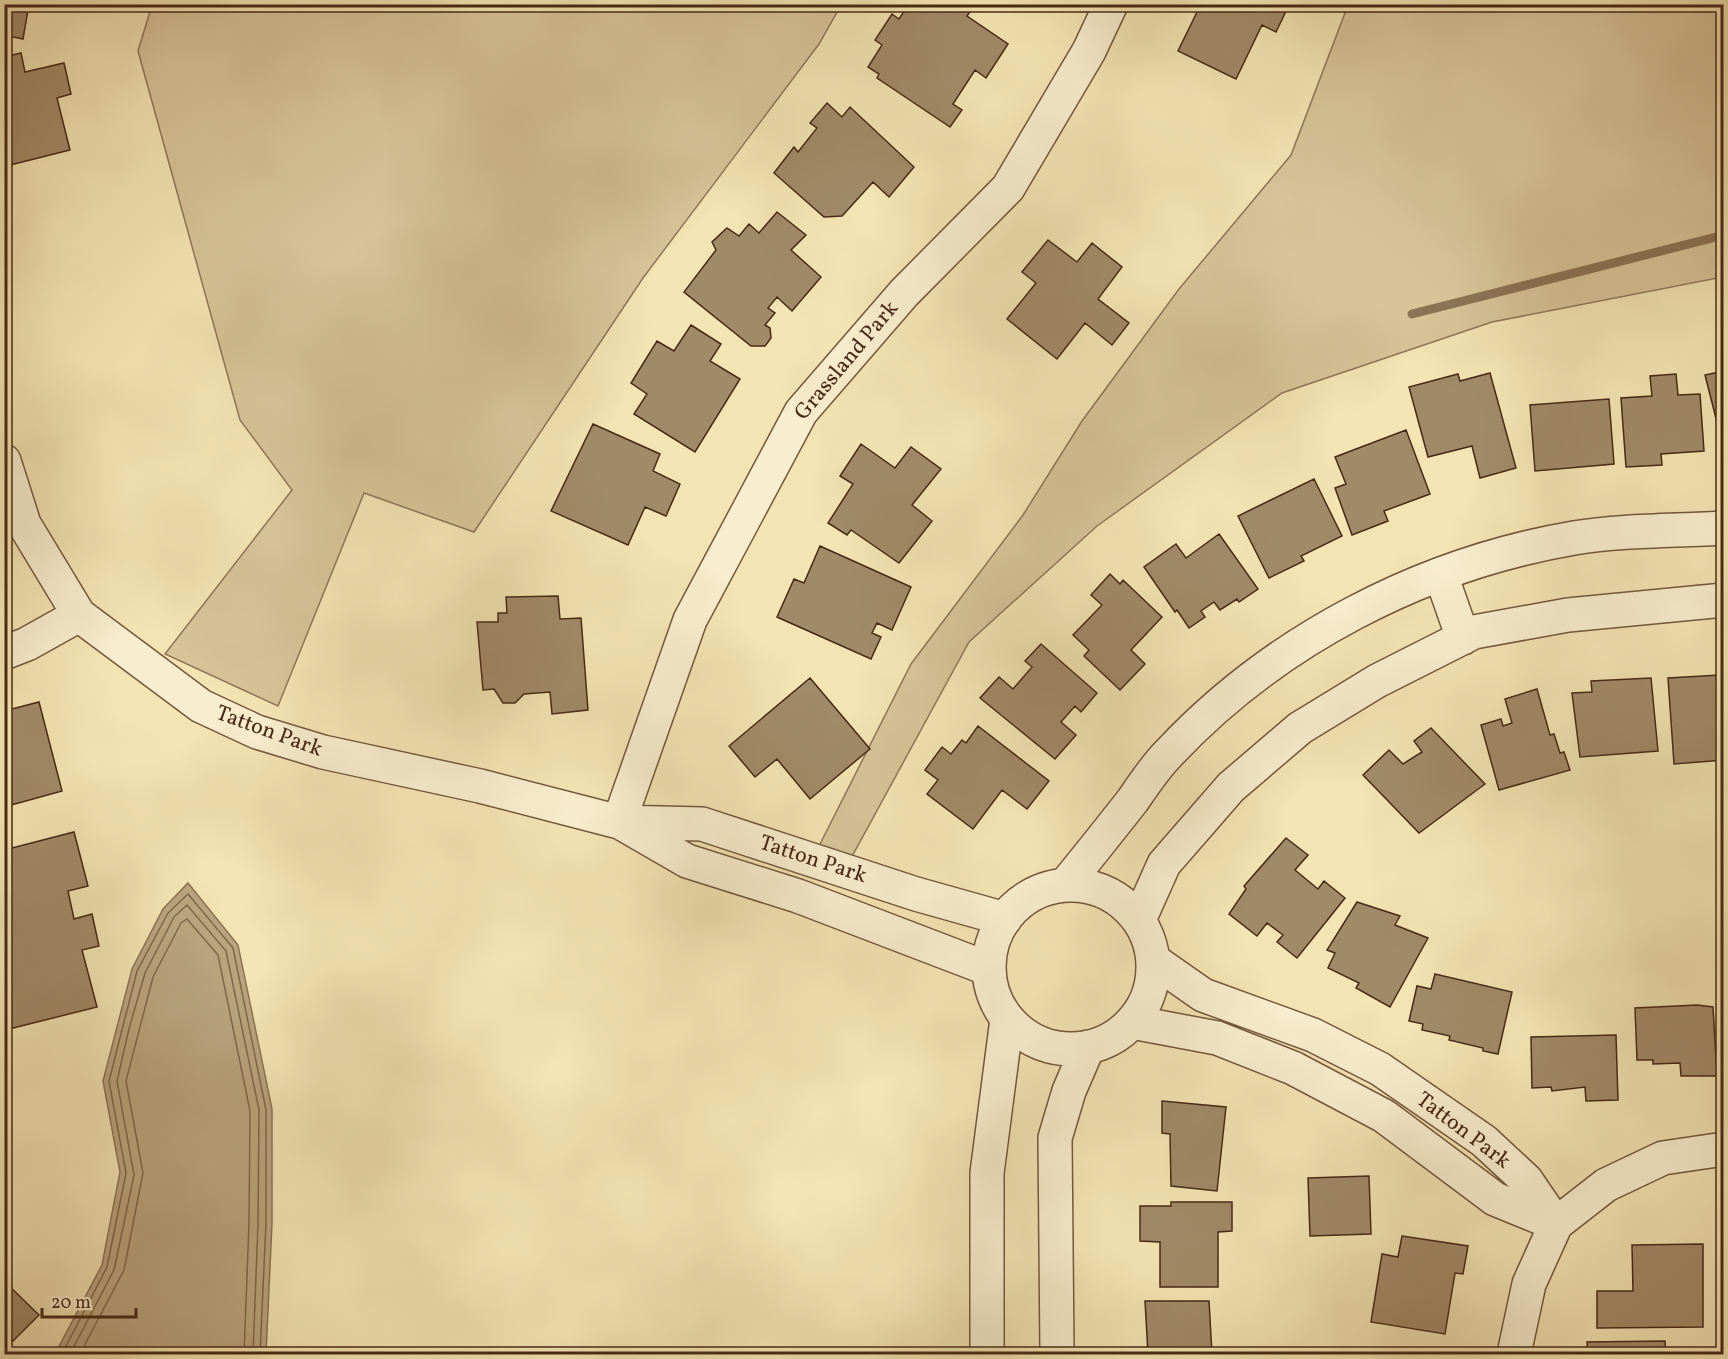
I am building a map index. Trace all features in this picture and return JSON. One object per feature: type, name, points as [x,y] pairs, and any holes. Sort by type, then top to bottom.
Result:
[{"type":"street","name":"Grassland Park","points":[[619,822],[690,620],[801,412],[904,293],[1008,188],[1089,51],[1111,4]]},
{"type":"street","name":"Tatton Park","points":[[4,461],[24,524],[79,615],[201,706],[257,732],[323,752],[480,786],[619,822],[702,824],[916,894],[1005,919]]},
{"type":"street","points":[[1065,885],[1168,754],[1218,707],[1275,662],[1338,621],[1402,588],[1497,555],[1576,538],[1724,528]]},
{"type":"street","points":[[1441,575],[1463,638]]},
{"type":"street","points":[[1139,920],[1164,864],[1239,780],[1300,728],[1377,681],[1474,632],[1569,615],[1724,600]]},
{"type":"street","points":[[4,653],[27,644],[79,615]]},
{"type":"street","name":"Tatton Park","points":[[619,822],[687,861],[798,896],[989,969]]},
{"type":"street","points":[[798,896],[809,859]]},
{"type":"street","points":[[1065,885],[1094,888],[1119,900],[1139,920],[1149,939],[1153,960],[1152,983],[1145,1004],[1132,1022],[1104,1042],[1088,1047],[1065,1048],[1044,1044],[1024,1034],[1007,1018],[994,995],[989,969],[993,942],[1005,919],[1021,902],[1042,890],[1065,885]]},
{"type":"street","name":"Tatton Park","points":[[1153,960],[1203,995],[1313,1035],[1380,1069],[1484,1141],[1526,1180],[1556,1224]]},
{"type":"street","points":[[987,1354],[987,1173],[1007,1018]]},
{"type":"street","name":"Tatton Park","points":[[1132,1022],[1217,1038],[1293,1068],[1384,1116],[1495,1199],[1556,1224]]},
{"type":"street","points":[[1056,1354],[1055,1138],[1069,1091],[1088,1047]]},
{"type":"street","points":[[1514,1354],[1529,1284],[1556,1224],[1606,1185],[1663,1158],[1724,1149]]},
{"type":"shaded area","points":[[152,5],[841,5],[819,44],[643,278],[474,532],[364,493],[278,706],[165,654],[292,490],[240,420],[138,51]]},
{"type":"shaded area","points":[[1348,5],[1723,5],[1723,277],[1492,322],[1282,393],[1097,526],[969,642],[850,860],[818,848],[911,664],[1023,515],[1082,421],[1179,289],[1291,155]]},
{"type":"water","points":[[188,883],[238,945],[272,1109],[272,1223],[266,1354],[55,1354],[102,1265],[120,1172],[103,1081],[132,969],[163,909]]},
{"type":"building","points":[[4,4],[29,4],[23,39],[4,35]]},
{"type":"building","points":[[909,4],[975,4],[967,16],[1008,44],[986,78],[975,70],[953,104],[962,110],[950,127],[877,78],[879,74],[868,67],[882,45],[875,40],[892,14],[899,19]]},
{"type":"building","points":[[1201,4],[1278,4],[1287,9],[1276,32],[1262,25],[1236,79],[1178,51]]},
{"type":"building","points":[[21,53],[25,72],[64,63],[71,94],[57,98],[70,150],[10,165],[4,141],[4,57]]},
{"type":"building","points":[[827,103],[842,117],[850,107],[914,167],[889,197],[873,182],[842,216],[824,217],[774,173],[794,147],[798,152],[817,128],[810,123]]},
{"type":"building","points":[[777,212],[806,235],[791,250],[821,277],[792,311],[777,297],[768,308],[775,313],[765,325],[770,328],[771,338],[765,346],[751,346],[684,292],[716,250],[712,242],[727,228],[739,236],[749,224],[759,233]]},
{"type":"building","points":[[1048,240],[1077,262],[1092,243],[1122,267],[1098,299],[1129,323],[1112,345],[1085,323],[1057,359],[1007,319],[1036,283],[1022,272]]},
{"type":"building","points":[[691,325],[721,344],[710,361],[740,379],[695,452],[634,414],[647,394],[631,383],[657,341],[674,351]]},
{"type":"building","points":[[1724,371],[1724,437],[1721,438],[1705,375]]},
{"type":"building","points":[[1490,373],[1516,468],[1480,478],[1472,446],[1428,457],[1409,387],[1458,374],[1460,381]]},
{"type":"building","points":[[1676,374],[1678,395],[1700,394],[1704,451],[1661,454],[1662,465],[1626,467],[1621,398],[1652,396],[1650,376]]},
{"type":"building","points":[[1609,399],[1614,464],[1535,471],[1530,405]]},
{"type":"building","points":[[593,424],[660,454],[653,471],[680,484],[666,516],[645,507],[628,545],[551,511]]},
{"type":"building","points":[[1406,430],[1430,494],[1384,511],[1388,521],[1352,535],[1335,488],[1346,484],[1335,457]]},
{"type":"building","points":[[861,444],[895,468],[911,447],[941,469],[912,505],[932,521],[899,563],[851,530],[847,535],[828,523],[853,484],[840,476]]},
{"type":"building","points":[[1314,479],[1342,536],[1301,556],[1304,561],[1269,578],[1238,516]]},
{"type":"building","points":[[1219,534],[1258,589],[1239,602],[1237,599],[1220,610],[1214,602],[1201,611],[1205,617],[1189,628],[1144,567],[1176,544],[1186,558]]},
{"type":"building","points":[[820,546],[911,587],[892,630],[877,623],[872,633],[881,637],[871,659],[777,617],[794,579],[804,583]]},
{"type":"building","points":[[1110,574],[1120,584],[1123,580],[1162,617],[1131,650],[1145,664],[1120,690],[1084,656],[1089,650],[1073,635],[1102,605],[1091,595]]},
{"type":"building","points":[[558,596],[560,619],[581,618],[588,710],[552,714],[550,692],[524,694],[515,703],[503,703],[494,689],[483,690],[477,622],[498,622],[498,613],[507,613],[506,597]]},
{"type":"building","points":[[1041,644],[1097,693],[1081,712],[1075,706],[1061,722],[1076,735],[1055,759],[980,698],[999,677],[1013,689],[1032,667],[1025,661]]},
{"type":"building","points":[[1720,675],[1724,693],[1724,760],[1674,764],[1668,678]]},
{"type":"building","points":[[810,678],[870,749],[810,799],[777,759],[755,777],[729,746]]},
{"type":"building","points":[[1651,678],[1658,751],[1580,757],[1572,693],[1592,692],[1591,681]]},
{"type":"building","points":[[1537,689],[1550,735],[1554,734],[1560,753],[1564,752],[1570,770],[1499,790],[1481,725],[1501,719],[1503,726],[1512,723],[1505,699]]},
{"type":"building","points":[[39,702],[62,791],[4,807],[4,711]]},
{"type":"building","points":[[978,726],[1049,781],[1027,809],[1002,790],[973,829],[927,794],[938,780],[925,770],[942,747],[951,754],[962,740],[966,743]]},
{"type":"building","points":[[1431,728],[1485,784],[1419,833],[1363,775],[1389,750],[1403,764],[1422,752],[1414,741]]},
{"type":"building","points":[[74,832],[88,886],[68,891],[74,919],[92,914],[99,946],[82,950],[97,1007],[9,1029],[4,1011],[4,850]]},
{"type":"building","points":[[1286,838],[1308,855],[1295,870],[1318,889],[1324,881],[1345,898],[1297,958],[1277,942],[1283,935],[1267,923],[1257,936],[1229,914],[1246,889],[1244,886]]},
{"type":"building","points":[[1357,902],[1400,916],[1395,925],[1428,938],[1390,1007],[1356,988],[1359,983],[1328,968],[1335,953],[1327,950]]},
{"type":"building","points":[[1435,974],[1512,992],[1498,1054],[1449,1040],[1450,1036],[1422,1030],[1423,1024],[1409,1021],[1417,986],[1431,989]]},
{"type":"building","points":[[1697,1005],[1713,1007],[1717,1076],[1681,1076],[1680,1063],[1653,1064],[1653,1060],[1637,1060],[1635,1008]]},
{"type":"building","points":[[1616,1035],[1618,1100],[1586,1101],[1585,1087],[1552,1091],[1551,1087],[1532,1088],[1531,1037]]},
{"type":"building","points":[[1162,1101],[1226,1107],[1217,1191],[1171,1186],[1170,1134],[1162,1133]]},
{"type":"building","points":[[1369,1176],[1371,1234],[1310,1236],[1308,1178]]},
{"type":"building","points":[[1171,1202],[1232,1202],[1232,1231],[1218,1232],[1218,1287],[1160,1287],[1160,1242],[1140,1241],[1140,1206],[1171,1206]]},
{"type":"building","points":[[1402,1236],[1468,1246],[1463,1274],[1455,1273],[1445,1334],[1371,1322],[1382,1254],[1398,1257]]},
{"type":"building","points":[[1703,1244],[1703,1327],[1597,1328],[1597,1291],[1633,1291],[1632,1245]]},
{"type":"building","points":[[4,1281],[39,1315],[4,1350]]},
{"type":"building","points":[[1145,1301],[1209,1301],[1212,1354],[1148,1354]]},
{"type":"building","points":[[1665,1341],[1666,1354],[1588,1354],[1587,1342]]},
{"type":"building","points":[[1439,1353],[1439,1354],[1352,1354]]},
{"type":"waterway","points":[[1412,314],[1724,235]]}]
